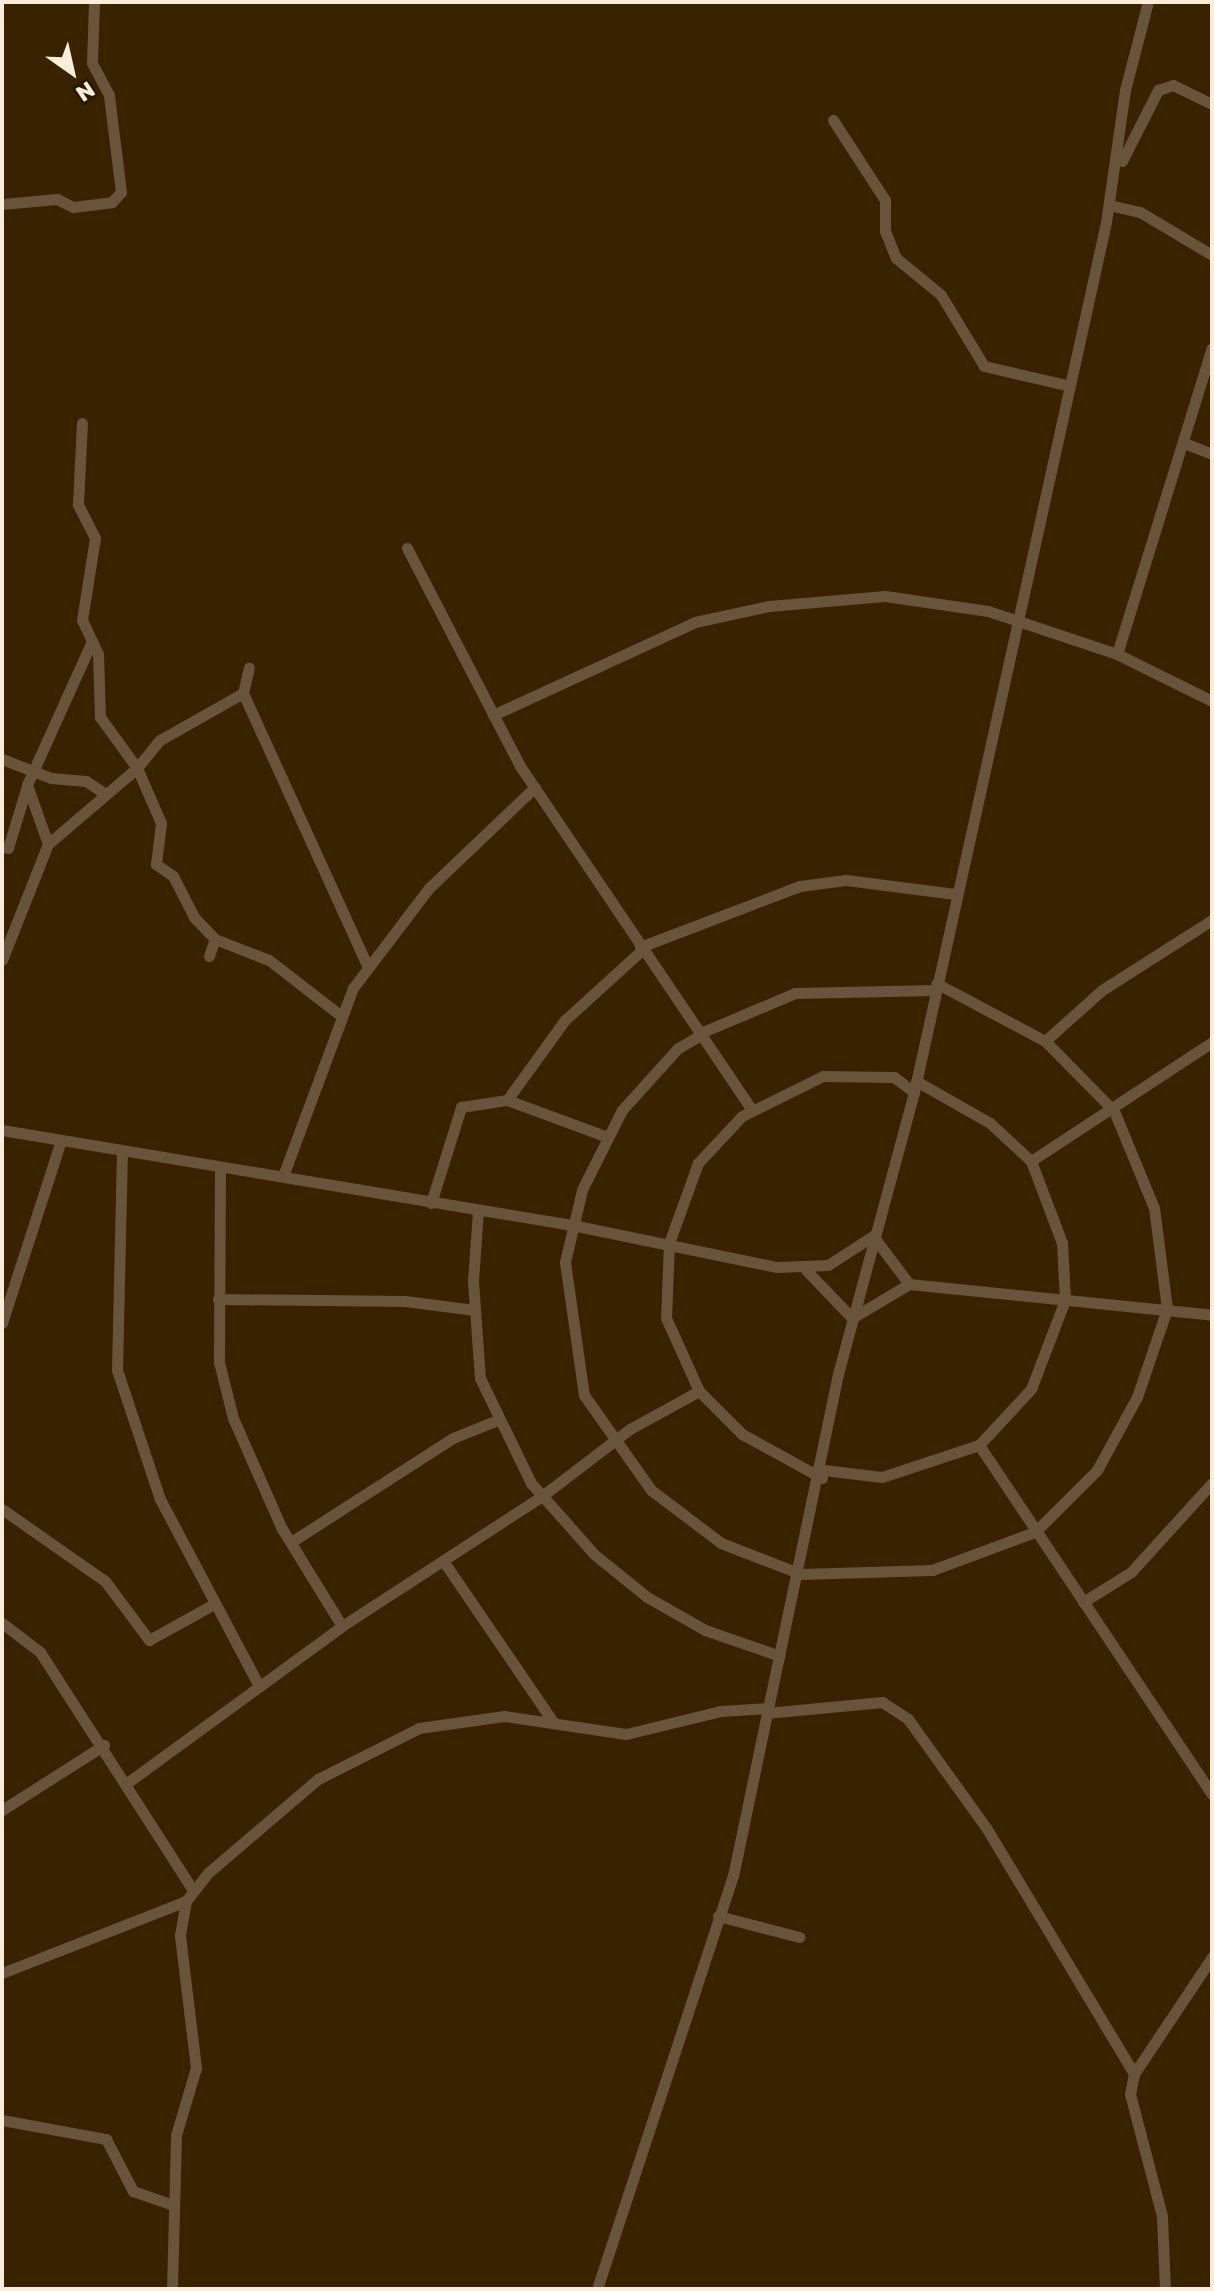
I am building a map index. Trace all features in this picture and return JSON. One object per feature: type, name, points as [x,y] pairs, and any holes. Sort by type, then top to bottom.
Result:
[{"type":"street","points":[[2,204],[59,199],[77,207],[112,202],[121,192],[108,91],[92,63],[94,2]]},
{"type":"street","points":[[597,2289],[718,1916],[801,1574],[852,1318],[915,1086],[1013,624],[1117,173],[1125,90],[1148,2]]},
{"type":"street","points":[[1117,173],[1158,90],[1173,85],[1212,104]]},
{"type":"street","points":[[833,120],[885,200],[885,231],[896,258],[941,295],[984,366],[1066,385]]},
{"type":"street","points":[[1109,205],[1140,212],[1212,255]]},
{"type":"street","points":[[1117,654],[1212,348]]},
{"type":"street","points":[[82,423],[78,504],[95,538],[82,620],[92,641],[100,717],[137,768],[161,823],[156,864],[173,876],[194,917],[215,939],[269,960],[340,1015]]},
{"type":"street","points":[[1184,443],[1212,454]]},
{"type":"street","points":[[407,548],[493,715],[535,787],[698,1035],[752,1110]]},
{"type":"street","points":[[493,715],[695,622],[769,606],[885,596],[988,611],[1013,624],[1117,654],[1212,701]]},
{"type":"street","points":[[2,847],[8,848],[27,785],[92,641]]},
{"type":"street","points":[[249,668],[242,672],[243,693],[368,967]]},
{"type":"street","points":[[2,960],[48,844],[137,768],[160,740],[243,693]]},
{"type":"street","points":[[2,759],[35,773],[86,781],[105,794]]},
{"type":"street","points":[[27,785],[48,844]]},
{"type":"street","points":[[283,1176],[340,1015],[368,967],[429,888],[535,787]]},
{"type":"street","points":[[507,1100],[565,1020],[641,948],[800,886],[846,880],[955,894]]},
{"type":"street","points":[[1045,1041],[1102,990],[1212,920]]},
{"type":"street","points":[[209,956],[215,939]]},
{"type":"street","points":[[936,986],[1045,1041],[1114,1111],[1154,1208],[1167,1309],[1117,1440],[1035,1532],[932,1570],[801,1574],[683,1520],[612,1443],[584,1395],[571,1339],[565,1262],[572,1225],[605,1136],[661,1065],[698,1035],[795,993],[936,986]]},
{"type":"street","points":[[1031,1161],[1114,1111],[1212,1042]]},
{"type":"street","points":[[859,1071],[894,1077],[915,1086],[990,1123],[1031,1161],[1062,1243],[1065,1300],[1031,1389],[979,1445],[882,1477],[823,1474],[742,1434],[699,1391],[666,1318],[669,1243],[698,1163],[752,1110],[823,1076],[859,1071]]},
{"type":"street","points":[[431,1203],[461,1107],[507,1100],[605,1136]]},
{"type":"street","points":[[4,1129],[572,1225],[806,1270],[852,1318]]},
{"type":"street","points":[[2,1323],[61,1140]]},
{"type":"street","points":[[122,1150],[117,1370],[156,1488],[259,1686]]},
{"type":"street","points":[[220,1167],[219,1362],[233,1418],[291,1542],[342,1626]]},
{"type":"street","points":[[478,1211],[474,1310],[480,1378],[495,1421],[542,1496],[647,1597],[705,1630],[780,1656]]},
{"type":"street","points":[[806,1270],[873,1236]]},
{"type":"street","points":[[873,1236],[909,1284]]},
{"type":"street","points":[[852,1318],[909,1284],[1212,1315]]},
{"type":"street","points":[[218,1299],[405,1301],[474,1310]]},
{"type":"street","points":[[127,1783],[342,1626],[542,1496],[612,1443],[699,1391]]},
{"type":"street","points":[[291,1542],[453,1438],[495,1421]]},
{"type":"street","points":[[979,1445],[1212,1794]]},
{"type":"street","points":[[1083,1602],[1131,1572],[1212,1483]]},
{"type":"street","points":[[2,1509],[85,1563],[124,1600],[149,1640],[214,1604]]},
{"type":"street","points":[[444,1562],[554,1723]]},
{"type":"street","points":[[2,1623],[40,1652],[104,1745],[193,1890]]},
{"type":"street","points":[[172,2289],[176,2135],[196,2068],[180,1935],[186,1901],[193,1890],[293,1796],[387,1740],[483,1716],[626,1734],[721,1711],[882,1702],[908,1719],[987,1829],[1134,2074],[1135,2121],[1162,2216],[1165,2289]]},
{"type":"street","points":[[2,1810],[104,1745]]},
{"type":"street","points":[[2,1973],[186,1901]]},
{"type":"street","points":[[718,1916],[799,1937]]},
{"type":"street","points":[[1134,2074],[1212,1957]]},
{"type":"street","points":[[2,2120],[106,2139],[133,2191],[173,2205]]}]
